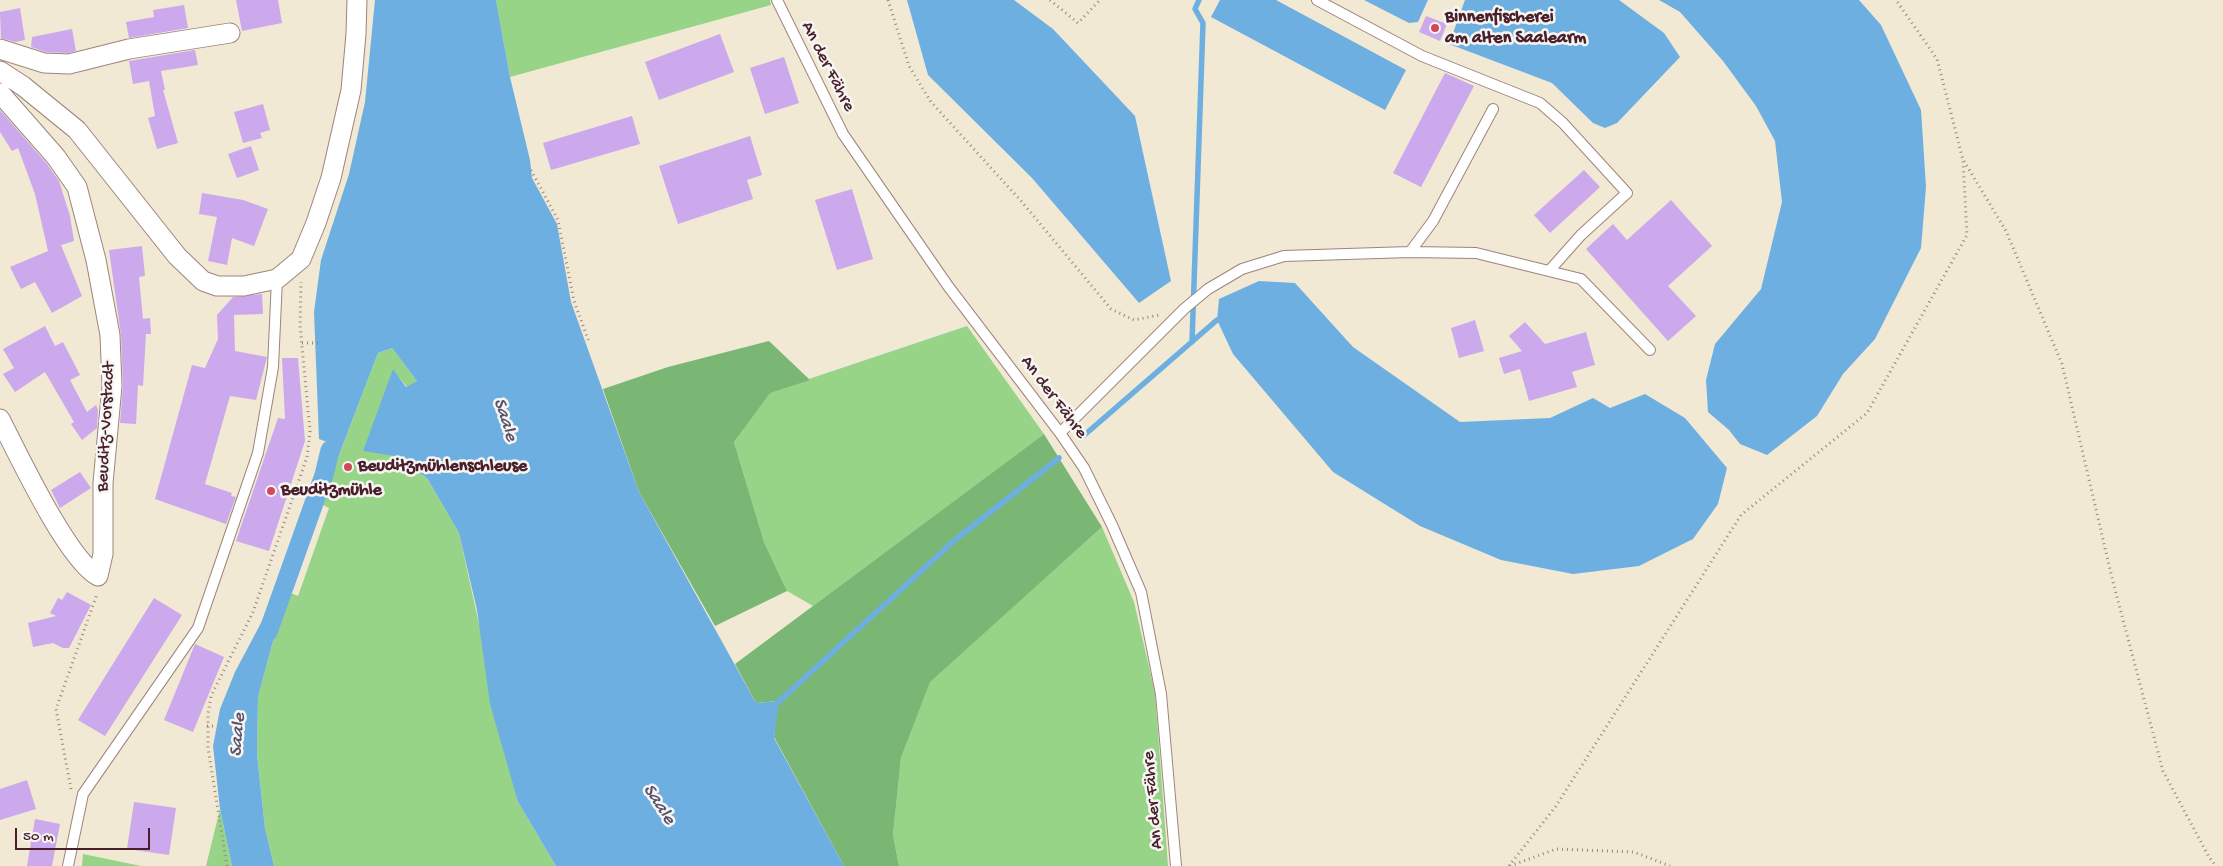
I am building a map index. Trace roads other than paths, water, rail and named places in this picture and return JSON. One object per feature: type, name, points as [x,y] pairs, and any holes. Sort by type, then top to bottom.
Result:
[{"type":"street","points":[[0,71],[23,86],[77,130],[172,249],[203,281],[218,286],[244,286],[277,279],[302,259],[316,224],[331,178],[351,90],[357,0]]},
{"type":"street","points":[[0,49],[44,63],[69,64],[129,49],[230,33]]},
{"type":"street","name":"Beuditz-Vorstadt","points":[[0,93],[56,157],[77,187],[96,260],[110,334],[112,386],[103,483],[103,554],[98,576],[89,570],[64,535],[41,497],[0,418]]},
{"type":"lane","name":"An der Fähre","points":[[777,0],[843,134],[948,286],[1060,433],[1084,468],[1112,525],[1141,592],[1161,694],[1176,866]]},
{"type":"lane","points":[[1317,0],[1422,56],[1540,103],[1563,123],[1627,193],[1581,235],[1549,271]]},
{"type":"lane","points":[[1410,252],[1433,221],[1493,109]]},
{"type":"lane","points":[[1060,433],[1185,308],[1201,295],[1242,269],[1284,256],[1410,252],[1476,253],[1581,278],[1650,350]]},
{"type":"lane","points":[[68,866],[83,794],[198,628],[258,453],[273,367],[277,279]]},
{"type":"water","name":"Saale","points":[[375,0],[496,0],[510,77],[530,160],[532,178],[557,224],[571,302],[639,492],[756,703],[779,701],[774,738],[844,866],[556,866],[518,802],[490,704],[477,610],[459,533],[427,478],[395,456],[363,451],[393,369],[406,387],[417,381],[392,348],[378,353],[331,476],[317,473],[327,442],[319,439],[314,312],[321,260],[349,174],[365,102]]},
{"type":"water","points":[[907,0],[1014,0],[1053,29],[1135,116],[1171,281],[1139,303],[1032,178],[928,75]]},
{"type":"water","points":[[1220,0],[1276,0],[1406,70],[1385,110],[1211,17]]},
{"type":"water","points":[[1364,0],[1428,0],[1418,22],[1409,23]]},
{"type":"water","points":[[1465,0],[1619,0],[1664,33],[1680,57],[1617,123],[1605,128],[1593,123],[1552,83],[1449,44]]},
{"type":"water","points":[[1659,0],[1859,0],[1881,25],[1921,110],[1926,187],[1921,248],[1875,339],[1843,374],[1817,416],[1767,455],[1740,444],[1729,430],[1708,412],[1706,380],[1715,344],[1761,289],[1782,202],[1775,141],[1756,106],[1723,61],[1680,12]]},
{"type":"water","points":[[1259,281],[1295,283],[1353,347],[1460,422],[1550,418],[1593,398],[1610,408],[1645,394],[1685,418],[1727,468],[1718,504],[1693,539],[1639,566],[1573,574],[1501,560],[1420,526],[1333,472],[1233,354],[1217,320],[1219,299]]},
{"type":"water","name":"Saale","points":[[270,606],[284,611],[273,641],[258,697],[257,754],[265,828],[274,866],[232,866],[220,809],[213,746],[220,709],[235,672]]},
{"type":"waterway","points":[[1192,342],[1203,23],[1195,9],[1199,0]]},
{"type":"waterway","points":[[1081,438],[1217,320]]},
{"type":"waterway","points":[[268,632],[324,475],[330,450]]},
{"type":"waterway","points":[[774,706],[956,539],[1059,458]]},
{"type":"place","name":"Binnenfischerei am alten Saalearm","points":[[1435,28]]},
{"type":"place","name":"Beuditzmühlenschleuse","points":[[348,467]]},
{"type":"place","name":"Beuditzmühle","points":[[271,491]]}]
